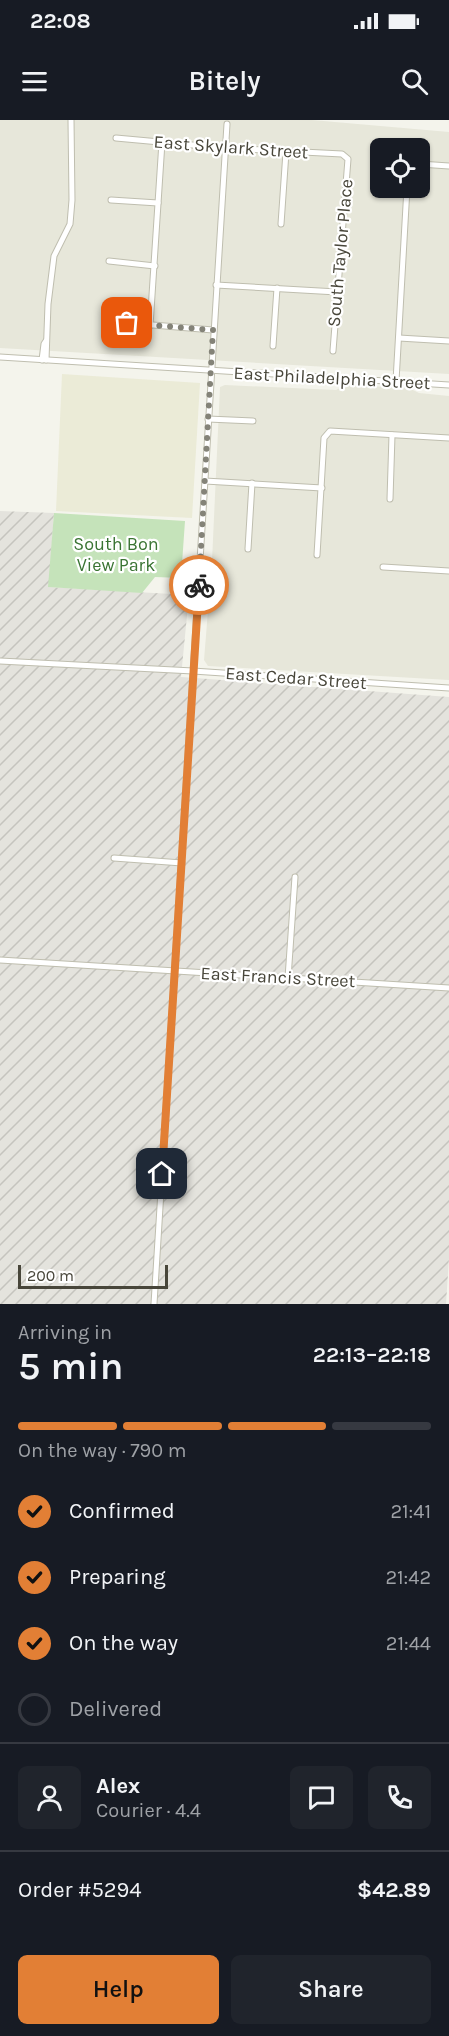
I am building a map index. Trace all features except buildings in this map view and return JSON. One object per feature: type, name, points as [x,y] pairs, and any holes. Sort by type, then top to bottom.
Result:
[{"type":"street","points":[[44,360],[54,256],[70,224],[71,120]]},
{"type":"street","points":[[154,1304],[227,124]]},
{"type":"street","name":"East Skylark Street","points":[[116,138],[346,156]]},
{"type":"street","points":[[150,326],[162,142]]},
{"type":"street","points":[[281,224],[286,152]]},
{"type":"street","name":"South Taylor Place","points":[[333,351],[348,159],[346,156]]},
{"type":"street","points":[[430,165],[449,166]]},
{"type":"street","points":[[396,381],[406,198]]},
{"type":"street","points":[[111,200],[158,203]]},
{"type":"street","points":[[109,261],[155,266]]},
{"type":"street","points":[[216,285],[337,292]]},
{"type":"street","points":[[273,346],[277,288]]},
{"type":"street","points":[[105,321],[213,330]]},
{"type":"street","points":[[399,338],[449,341]]},
{"type":"street","name":"East Philadelphia Street","points":[[0,357],[449,385]]},
{"type":"street","points":[[208,419],[253,421]]},
{"type":"street","points":[[317,555],[324,438],[330,431],[449,438]]},
{"type":"street","points":[[390,499],[392,435]]},
{"type":"street","points":[[205,481],[322,488]]},
{"type":"street","points":[[248,549],[252,483]]},
{"type":"street","points":[[383,567],[449,571]]},
{"type":"street","name":"East Cedar Street","points":[[0,661],[449,688]]},
{"type":"street","points":[[114,858],[182,863]]},
{"type":"street","points":[[288,978],[295,877]]},
{"type":"street","name":"East Francis Street","points":[[0,960],[449,988]]},
{"type":"shaded area","points":[[0,120],[312,120],[449,132],[449,374],[0,348]]},
{"type":"shaded area","points":[[62,374],[200,383],[192,518],[56,511]]},
{"type":"shaded area","points":[[225,385],[336,390],[346,385],[409,388],[419,393],[449,396],[449,680],[208,666],[204,660],[212,561],[220,387]]},
{"type":"shaded area","points":[[0,511],[54,513],[49,587],[189,595],[181,677],[449,697],[449,1258],[446,1304],[0,1304]]},
{"type":"green space","name":"South Bon View Park","points":[[54,513],[185,521],[181,578],[155,577],[142,593],[48,587]]},
{"type":"way so far","points":[[127,323],[213,330],[199,585]]},
{"type":"route","points":[[162,1174],[199,585]]}]
